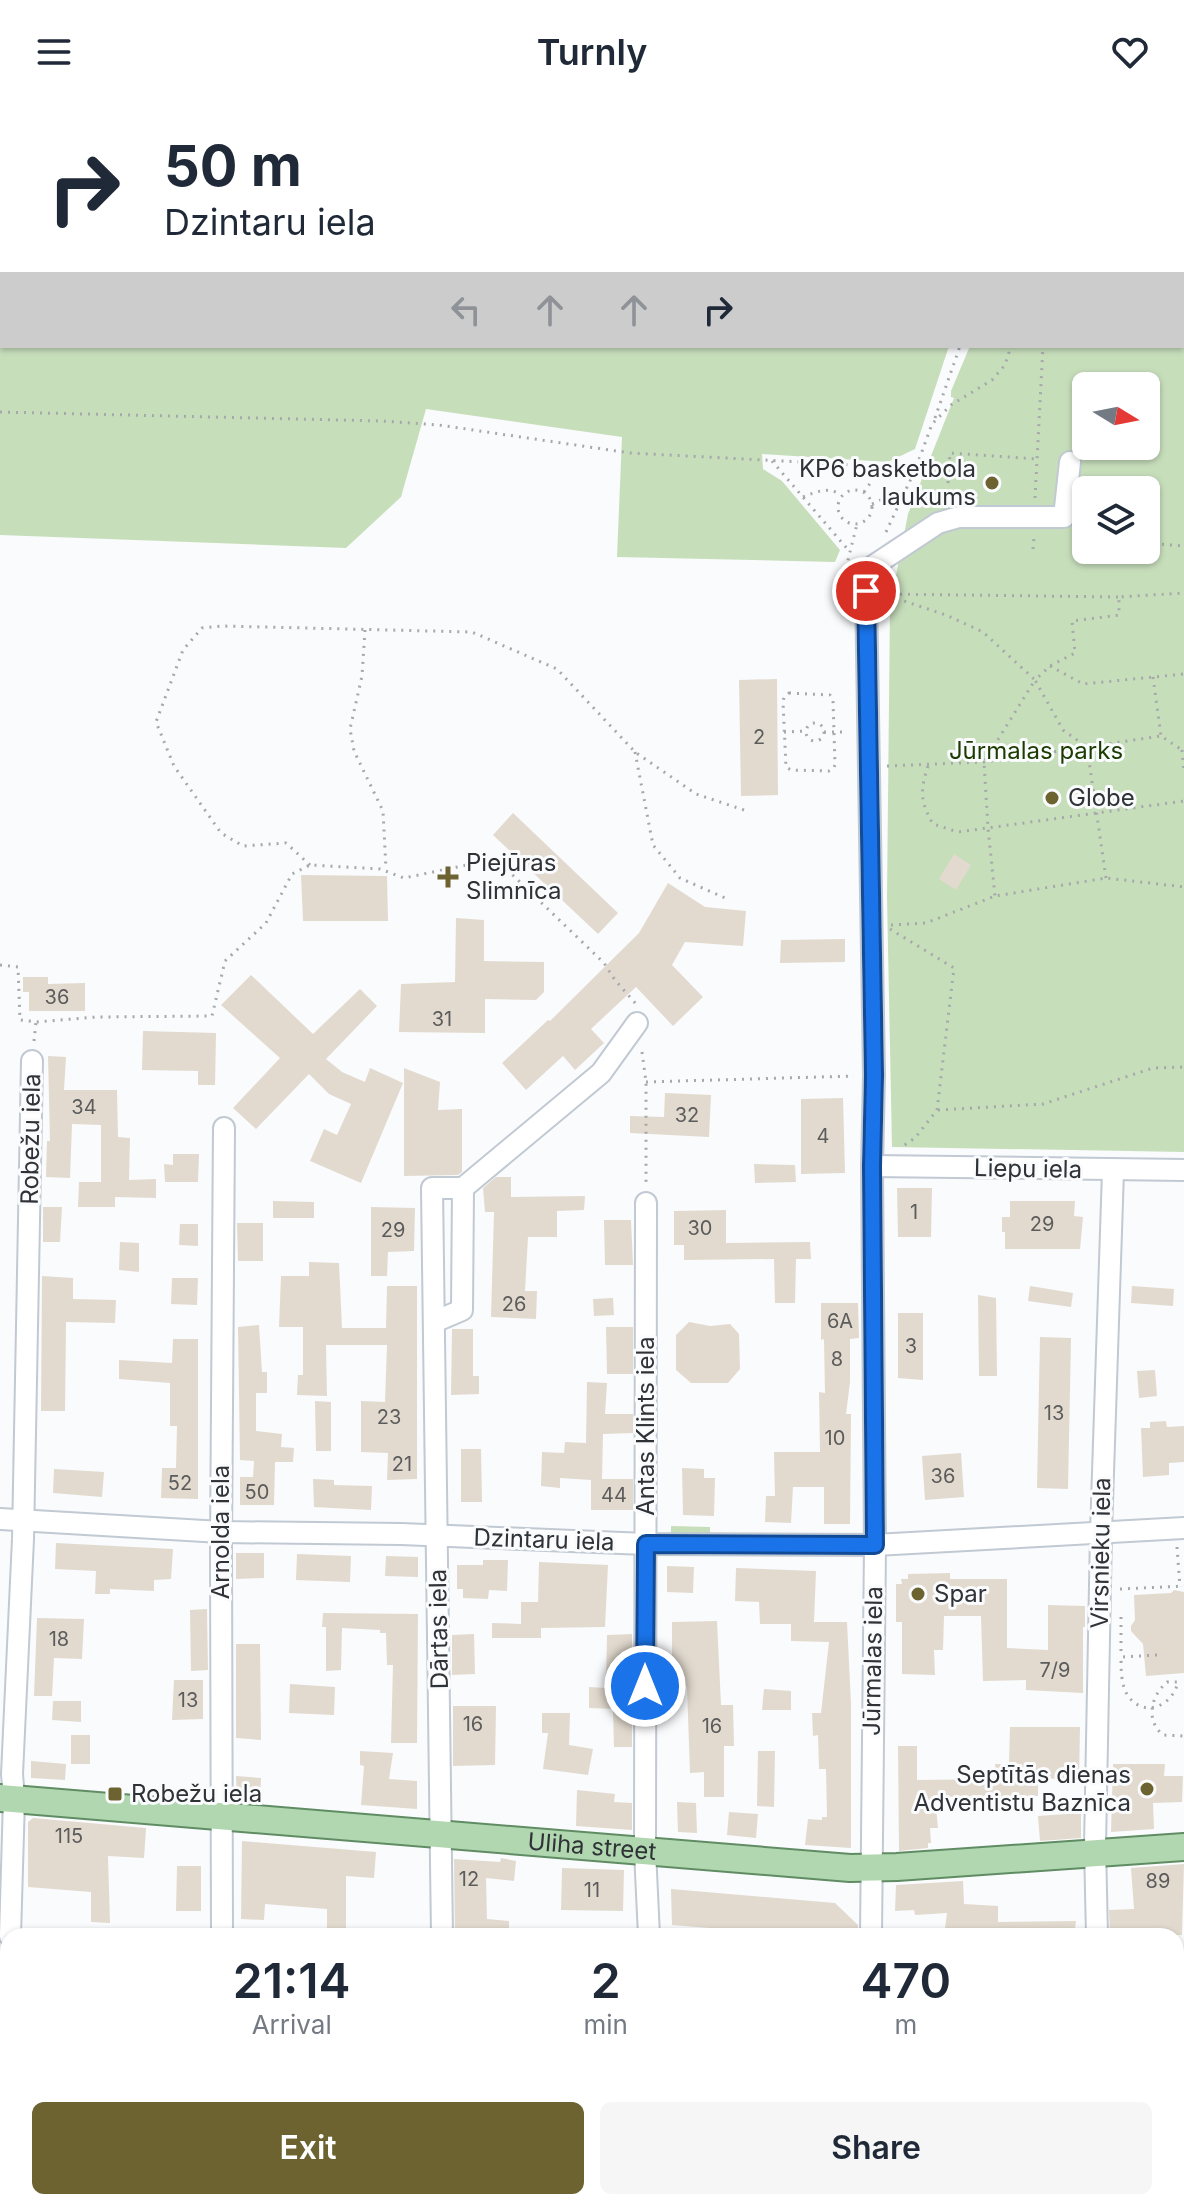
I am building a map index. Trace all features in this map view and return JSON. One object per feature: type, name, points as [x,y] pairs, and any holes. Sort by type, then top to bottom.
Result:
[{"type":"main road","name":"Uliha street","points":[[7,1799],[872,1869],[1184,1847]]},
{"type":"street","points":[[872,585],[938,523],[959,517],[1064,517],[1070,462]]},
{"type":"street","name":"Jūrmalas iela","points":[[871,1928],[875,1545],[874,1075],[868,767],[872,585]]},
{"type":"street","points":[[434,1322],[462,1310],[463,1188],[601,1073],[637,1023]]},
{"type":"street","name":"Robežu iela","points":[[10,1928],[7,1799],[12,1774],[23,1539],[32,1061]]},
{"type":"street","name":"Arnolda iela","points":[[222,1928],[224,1128]]},
{"type":"street","name":"Liepu iela","points":[[872,1166],[1184,1170]]},
{"type":"street","name":"Virsnieku iela","points":[[1097,1928],[1095,1855],[1101,1533],[1113,1171]]},
{"type":"street","name":"Dārtas iela","points":[[442,1928],[432,1188],[463,1188]]},
{"type":"street","name":"Antas Klints iela","points":[[646,1203],[645,1851],[649,1928]]},
{"type":"street","name":"Dzintaru iela","points":[[0,1519],[221,1532],[401,1534],[646,1544],[875,1545],[1184,1528]]},
{"type":"path","points":[[886,533],[916,468],[959,348]]},
{"type":"path","points":[[932,424],[951,405],[992,380],[1005,365],[1010,348]]},
{"type":"path","points":[[1033,549],[1043,348]]},
{"type":"path","points":[[0,412],[425,424],[630,453],[916,468]]},
{"type":"path","points":[[947,506],[950,453],[1037,459]]},
{"type":"path","points":[[771,460],[850,553],[872,585],[983,632],[1035,680],[1063,730],[1087,747],[1106,878]]},
{"type":"path","points":[[864,492],[871,482],[872,465]]},
{"type":"path","points":[[803,497],[826,490],[842,496]]},
{"type":"path","points":[[852,490],[864,492],[872,504],[866,520],[857,524],[845,520],[838,505],[842,496],[852,490]]},
{"type":"path","points":[[872,504],[887,497],[902,500]]},
{"type":"path","points":[[850,553],[857,524]]},
{"type":"path","points":[[1160,544],[1184,546]]},
{"type":"path","points":[[872,585],[1119,597],[1184,593]]},
{"type":"path","points":[[995,896],[984,762],[1035,680],[1050,666],[1075,653],[1072,621],[1119,615],[1119,597]]},
{"type":"path","points":[[310,865],[286,843],[243,846],[221,833],[174,766],[156,722],[183,650],[202,628],[472,632],[557,669],[635,752],[696,794],[747,811]]},
{"type":"path","points":[[365,630],[362,676],[350,729],[354,751],[383,811],[387,872]]},
{"type":"path","points":[[1050,666],[1083,684],[1184,674]]},
{"type":"path","points":[[1153,677],[1161,736]]},
{"type":"path","points":[[789,693],[830,695],[833,700],[834,732],[833,769],[791,770],[786,767],[784,697],[789,693]]},
{"type":"path","points":[[815,723],[822,727],[823,732],[814,740],[807,736],[806,731],[815,723]]},
{"type":"path","points":[[784,732],[806,731]]},
{"type":"path","points":[[823,732],[848,732]]},
{"type":"path","points":[[868,767],[984,762],[1161,736],[1183,750],[1184,771]]},
{"type":"path","points":[[635,752],[653,845],[680,878],[725,898]]},
{"type":"path","points":[[929,764],[921,786],[924,808],[933,824],[958,832],[1184,801]]},
{"type":"path","points":[[0,965],[18,967],[20,1020],[212,1016],[225,961],[266,923],[292,874],[310,865],[380,869],[404,878],[496,859],[604,963],[636,1003],[646,1082],[646,1203]]},
{"type":"path","points":[[872,1166],[915,1138],[937,1110],[954,968],[883,925],[926,923],[995,896],[1106,878],[1184,887]]},
{"type":"path","points":[[937,1110],[1043,1104],[1153,1068],[1184,1067]]},
{"type":"path","points":[[646,1082],[874,1075]]},
{"type":"path","points":[[1120,1589],[1182,1586],[1177,1552]]},
{"type":"path","points":[[1121,1616],[1121,1669],[1127,1695],[1142,1706],[1152,1708],[1169,1700],[1178,1682],[1167,1682],[1157,1693],[1152,1708],[1153,1724],[1163,1735],[1184,1736]]},
{"type":"path","points":[[1121,1657],[1157,1655]]},
{"type":"green space","points":[[0,348],[948,348],[915,449],[888,462],[762,454],[763,469],[782,481],[840,550],[835,562],[617,557],[622,437],[426,409],[401,497],[346,548],[0,535]]},
{"type":"green space","name":"Jūrmalas parks","points":[[969,348],[1184,348],[1184,1152],[892,1147],[887,897],[890,606],[908,514],[954,398],[951,397]]},
{"type":"green space","points":[[671,1526],[710,1527],[710,1535],[671,1535]]},
{"type":"building","points":[[777,679],[778,795],[741,796],[739,680]]},
{"type":"building","points":[[513,813],[618,913],[598,934],[493,835]]},
{"type":"building","points":[[954,854],[971,865],[956,890],[939,879]]},
{"type":"building","points":[[301,875],[387,876],[388,921],[303,921]]},
{"type":"building","points":[[668,883],[705,907],[746,911],[743,946],[685,942],[672,965],[703,997],[673,1026],[636,987],[591,1029],[604,1043],[575,1070],[563,1056],[526,1090],[502,1063],[550,1021],[639,933]]},
{"type":"building","points":[[456,918],[484,920],[484,961],[544,962],[544,992],[536,1000],[485,999],[485,1033],[399,1032],[401,984],[455,982]]},
{"type":"building","points":[[845,939],[845,962],[780,963],[781,940]]},
{"type":"building","points":[[251,975],[313,1034],[360,989],[377,1006],[326,1059],[342,1072],[365,1082],[370,1068],[403,1083],[361,1183],[310,1161],[324,1129],[337,1135],[351,1104],[329,1094],[309,1074],[256,1129],[233,1108],[280,1058],[221,1005]]},
{"type":"building","points":[[23,977],[48,977],[48,984],[85,983],[85,1011],[29,1011],[29,992],[23,992]]},
{"type":"building","points":[[143,1031],[216,1033],[215,1085],[198,1085],[198,1071],[142,1070]]},
{"type":"building","points":[[48,1056],[66,1057],[64,1090],[117,1090],[118,1137],[130,1138],[129,1180],[156,1179],[156,1198],[115,1197],[115,1207],[78,1207],[79,1182],[101,1182],[101,1125],[72,1124],[70,1178],[46,1177],[47,1141],[50,1141]]},
{"type":"building","points":[[404,1068],[440,1082],[438,1110],[462,1109],[462,1172],[458,1175],[404,1176]]},
{"type":"building","points":[[665,1093],[711,1095],[709,1137],[630,1133],[630,1116],[664,1117]]},
{"type":"building","points":[[843,1098],[845,1173],[801,1174],[801,1099]]},
{"type":"building","points":[[173,1154],[199,1154],[198,1182],[165,1182],[164,1164],[173,1165]]},
{"type":"building","points":[[754,1164],[795,1165],[796,1182],[755,1183]]},
{"type":"building","points":[[496,1177],[511,1177],[511,1197],[585,1196],[584,1210],[557,1211],[557,1237],[528,1237],[525,1291],[537,1291],[536,1319],[491,1317],[494,1212],[485,1212],[483,1188]]},
{"type":"building","points":[[897,1188],[932,1188],[931,1237],[898,1237]]},
{"type":"building","points":[[273,1201],[314,1202],[314,1218],[273,1218]]},
{"type":"building","points":[[1010,1201],[1075,1201],[1074,1216],[1083,1217],[1080,1249],[1005,1249],[1002,1217],[1010,1217]]},
{"type":"building","points":[[43,1207],[62,1207],[60,1242],[43,1242]]},
{"type":"building","points":[[371,1207],[415,1208],[414,1251],[388,1252],[387,1276],[371,1276]]},
{"type":"building","points":[[726,1210],[726,1243],[810,1242],[811,1259],[796,1259],[795,1303],[775,1303],[774,1259],[684,1260],[684,1245],[674,1245],[674,1211]]},
{"type":"building","points":[[604,1220],[631,1220],[633,1265],[605,1265]]},
{"type":"building","points":[[237,1223],[263,1223],[263,1261],[238,1261]]},
{"type":"building","points":[[180,1224],[198,1224],[198,1246],[179,1245]]},
{"type":"building","points":[[120,1242],[139,1243],[139,1272],[119,1270]]},
{"type":"building","points":[[309,1262],[339,1263],[342,1328],[386,1328],[387,1286],[417,1286],[417,1479],[387,1480],[388,1453],[361,1452],[361,1401],[385,1402],[387,1345],[326,1345],[327,1396],[297,1395],[298,1375],[303,1375],[303,1327],[279,1327],[281,1276],[309,1276]]},
{"type":"building","points":[[42,1276],[73,1278],[73,1299],[116,1300],[115,1323],[66,1322],[65,1411],[41,1411]]},
{"type":"building","points":[[172,1278],[198,1278],[197,1305],[171,1304]]},
{"type":"building","points":[[1030,1286],[1073,1293],[1071,1307],[1028,1301]]},
{"type":"building","points":[[1132,1286],[1174,1289],[1173,1306],[1131,1303]]},
{"type":"building","points":[[978,1295],[996,1298],[997,1376],[979,1376]]},
{"type":"building","points":[[613,1298],[614,1315],[594,1316],[593,1299]]},
{"type":"building","points":[[821,1303],[858,1303],[859,1338],[850,1339],[846,1414],[851,1414],[850,1524],[824,1524],[824,1487],[793,1487],[791,1523],[765,1522],[766,1496],[775,1496],[774,1452],[820,1452],[819,1392],[825,1393]]},
{"type":"building","points":[[898,1313],[923,1313],[923,1380],[898,1378]]},
{"type":"building","points":[[689,1322],[710,1326],[730,1324],[739,1334],[740,1369],[728,1383],[691,1383],[676,1370],[676,1335]]},
{"type":"building","points":[[259,1325],[262,1372],[267,1372],[267,1393],[256,1393],[256,1431],[282,1434],[281,1447],[294,1448],[293,1462],[275,1462],[274,1505],[240,1505],[240,1477],[253,1477],[254,1461],[240,1460],[238,1327]]},
{"type":"building","points":[[606,1327],[633,1327],[633,1374],[607,1374]]},
{"type":"building","points":[[452,1329],[473,1329],[473,1376],[479,1376],[479,1394],[451,1395]]},
{"type":"building","points":[[1040,1337],[1071,1338],[1068,1489],[1037,1488]]},
{"type":"building","points":[[173,1339],[198,1339],[198,1499],[161,1498],[162,1468],[176,1468],[177,1426],[170,1426],[170,1383],[119,1379],[119,1360],[172,1363]]},
{"type":"building","points":[[1155,1370],[1157,1396],[1139,1398],[1137,1371]]},
{"type":"building","points":[[587,1382],[607,1383],[605,1414],[633,1414],[633,1433],[603,1434],[602,1479],[633,1479],[633,1510],[591,1510],[591,1480],[560,1478],[560,1488],[541,1486],[542,1452],[564,1453],[565,1442],[586,1443]]},
{"type":"building","points":[[315,1401],[331,1402],[331,1451],[316,1451]]},
{"type":"building","points":[[1166,1421],[1167,1427],[1184,1426],[1184,1462],[1169,1463],[1169,1475],[1143,1477],[1141,1428],[1150,1428],[1150,1422]]},
{"type":"building","points":[[461,1449],[481,1449],[482,1502],[461,1502]]},
{"type":"building","points":[[961,1453],[964,1497],[925,1500],[922,1456]]},
{"type":"building","points":[[682,1468],[704,1469],[704,1478],[715,1478],[714,1516],[683,1515]]},
{"type":"building","points":[[54,1469],[104,1472],[102,1497],[53,1493]]},
{"type":"building","points":[[313,1479],[334,1480],[334,1485],[372,1486],[371,1510],[314,1507]]},
{"type":"building","points":[[56,1543],[173,1549],[171,1579],[154,1580],[154,1591],[110,1589],[110,1594],[95,1594],[96,1571],[55,1569]]},
{"type":"building","points":[[236,1553],[264,1553],[264,1578],[236,1579]]},
{"type":"building","points":[[297,1554],[351,1556],[350,1582],[296,1580]]},
{"type":"building","points":[[386,1556],[418,1557],[418,1577],[385,1576]]},
{"type":"building","points":[[483,1560],[508,1560],[507,1591],[489,1590],[488,1599],[463,1598],[463,1589],[457,1589],[457,1565],[483,1565]]},
{"type":"building","points":[[539,1562],[608,1565],[605,1627],[541,1628],[541,1638],[492,1638],[492,1623],[521,1624],[521,1602],[538,1602]]},
{"type":"building","points":[[667,1566],[694,1567],[693,1593],[667,1592]]},
{"type":"building","points":[[736,1568],[816,1571],[814,1622],[847,1622],[851,1704],[851,1848],[805,1845],[808,1819],[822,1820],[822,1817],[827,1817],[826,1769],[819,1769],[818,1735],[813,1736],[812,1713],[821,1713],[829,1642],[791,1641],[791,1624],[760,1624],[759,1602],[735,1601]]},
{"type":"building","points":[[950,1573],[950,1579],[1007,1579],[1007,1648],[1048,1650],[1048,1605],[1085,1606],[1083,1693],[1026,1690],[1026,1680],[983,1681],[981,1616],[944,1616],[943,1650],[934,1650],[935,1675],[902,1674],[902,1622],[896,1622],[896,1584],[902,1584],[901,1579],[908,1579],[908,1574]]},
{"type":"building","points":[[1174,1590],[1184,1592],[1184,1673],[1146,1676],[1143,1644],[1131,1631],[1135,1620],[1134,1595],[1171,1593]]},
{"type":"building","points":[[207,1609],[208,1670],[191,1671],[190,1610]]},
{"type":"building","points":[[323,1613],[418,1614],[417,1743],[391,1743],[393,1665],[387,1665],[386,1633],[342,1628],[341,1670],[326,1671]]},
{"type":"building","points":[[37,1618],[84,1619],[82,1659],[54,1658],[52,1696],[34,1696]]},
{"type":"building","points":[[717,1621],[721,1705],[733,1705],[734,1746],[724,1746],[724,1797],[704,1797],[704,1772],[690,1773],[687,1687],[672,1687],[672,1622]]},
{"type":"building","points":[[474,1634],[475,1674],[452,1675],[452,1635]]},
{"type":"building","points":[[632,1634],[632,1664],[621,1664],[616,1709],[589,1708],[589,1687],[606,1688],[607,1635]]},
{"type":"building","points":[[236,1644],[260,1644],[261,1740],[236,1738]]},
{"type":"building","points":[[174,1680],[203,1680],[203,1719],[172,1720]]},
{"type":"building","points":[[290,1684],[335,1687],[334,1715],[289,1713]]},
{"type":"building","points":[[764,1689],[791,1691],[791,1710],[762,1710]]},
{"type":"building","points":[[53,1701],[81,1701],[81,1722],[52,1720]]},
{"type":"building","points":[[453,1706],[496,1706],[495,1765],[453,1766]]},
{"type":"building","points":[[632,1710],[632,1747],[614,1747],[613,1711]]},
{"type":"building","points":[[542,1713],[570,1713],[569,1745],[593,1749],[588,1775],[543,1769],[548,1733],[542,1733]]},
{"type":"building","points":[[1010,1727],[1080,1727],[1079,1780],[1038,1778],[1038,1796],[935,1797],[938,1828],[930,1828],[931,1843],[928,1843],[928,1848],[899,1851],[898,1746],[917,1746],[917,1780],[996,1779],[995,1764],[1009,1764]]},
{"type":"building","points":[[71,1735],[90,1735],[90,1764],[71,1764]]},
{"type":"building","points":[[360,1751],[393,1753],[389,1779],[417,1781],[417,1809],[361,1805],[364,1766],[360,1765]]},
{"type":"building","points":[[758,1751],[775,1751],[774,1807],[757,1806]]},
{"type":"building","points":[[31,1761],[66,1764],[65,1780],[31,1778]]},
{"type":"building","name":"Septītās dienas Adventistu Baznīca","points":[[1113,1764],[1165,1764],[1164,1776],[1183,1776],[1182,1802],[1153,1803],[1154,1829],[1111,1832]]},
{"type":"building","points":[[236,1776],[261,1778],[260,1800],[237,1798]]},
{"type":"building","points":[[577,1790],[615,1794],[614,1802],[632,1803],[632,1830],[576,1826]]},
{"type":"building","points":[[677,1802],[696,1803],[697,1833],[678,1832]]},
{"type":"building","points":[[729,1812],[758,1814],[756,1838],[727,1835]]},
{"type":"building","points":[[1081,1813],[1081,1838],[1040,1841],[1038,1816]]},
{"type":"building","points":[[33,1818],[146,1828],[144,1858],[108,1856],[110,1923],[91,1922],[91,1892],[28,1887],[28,1822]]},
{"type":"building","points":[[242,1841],[376,1852],[374,1878],[346,1876],[346,1928],[327,1928],[327,1909],[265,1904],[264,1920],[241,1919]]},
{"type":"building","points":[[501,1858],[516,1861],[514,1881],[486,1878],[487,1919],[509,1921],[509,1928],[455,1928],[454,1859],[500,1862]]},
{"type":"building","points":[[1184,1864],[1182,1928],[1110,1928],[1109,1910],[1134,1909],[1131,1868]]},
{"type":"building","points":[[177,1866],[201,1866],[201,1911],[176,1911]]},
{"type":"building","points":[[562,1868],[624,1870],[623,1911],[561,1910]]},
{"type":"building","points":[[963,1881],[964,1904],[998,1906],[998,1922],[1076,1921],[1075,1928],[945,1928],[947,1913],[915,1915],[914,1910],[895,1911],[896,1885]]},
{"type":"building","points":[[671,1889],[835,1903],[858,1928],[710,1928],[672,1925]]},
{"type":"place","name":"KP6 basketbola laukums","points":[[992,483]]},
{"type":"place","name":"Globe","points":[[1052,798]]},
{"type":"place","name":"Piejūras Slimnīca","points":[[448,877]]},
{"type":"place","name":"Spar","points":[[918,1594]]},
{"type":"place","name":"Septītās dienas Adventistu Baznīca","points":[[1147,1789]]},
{"type":"place","name":"Robežu iela","points":[[115,1794]]},
{"type":"route","points":[[645,1686],[646,1544],[875,1545],[874,1075],[866,591]]}]
